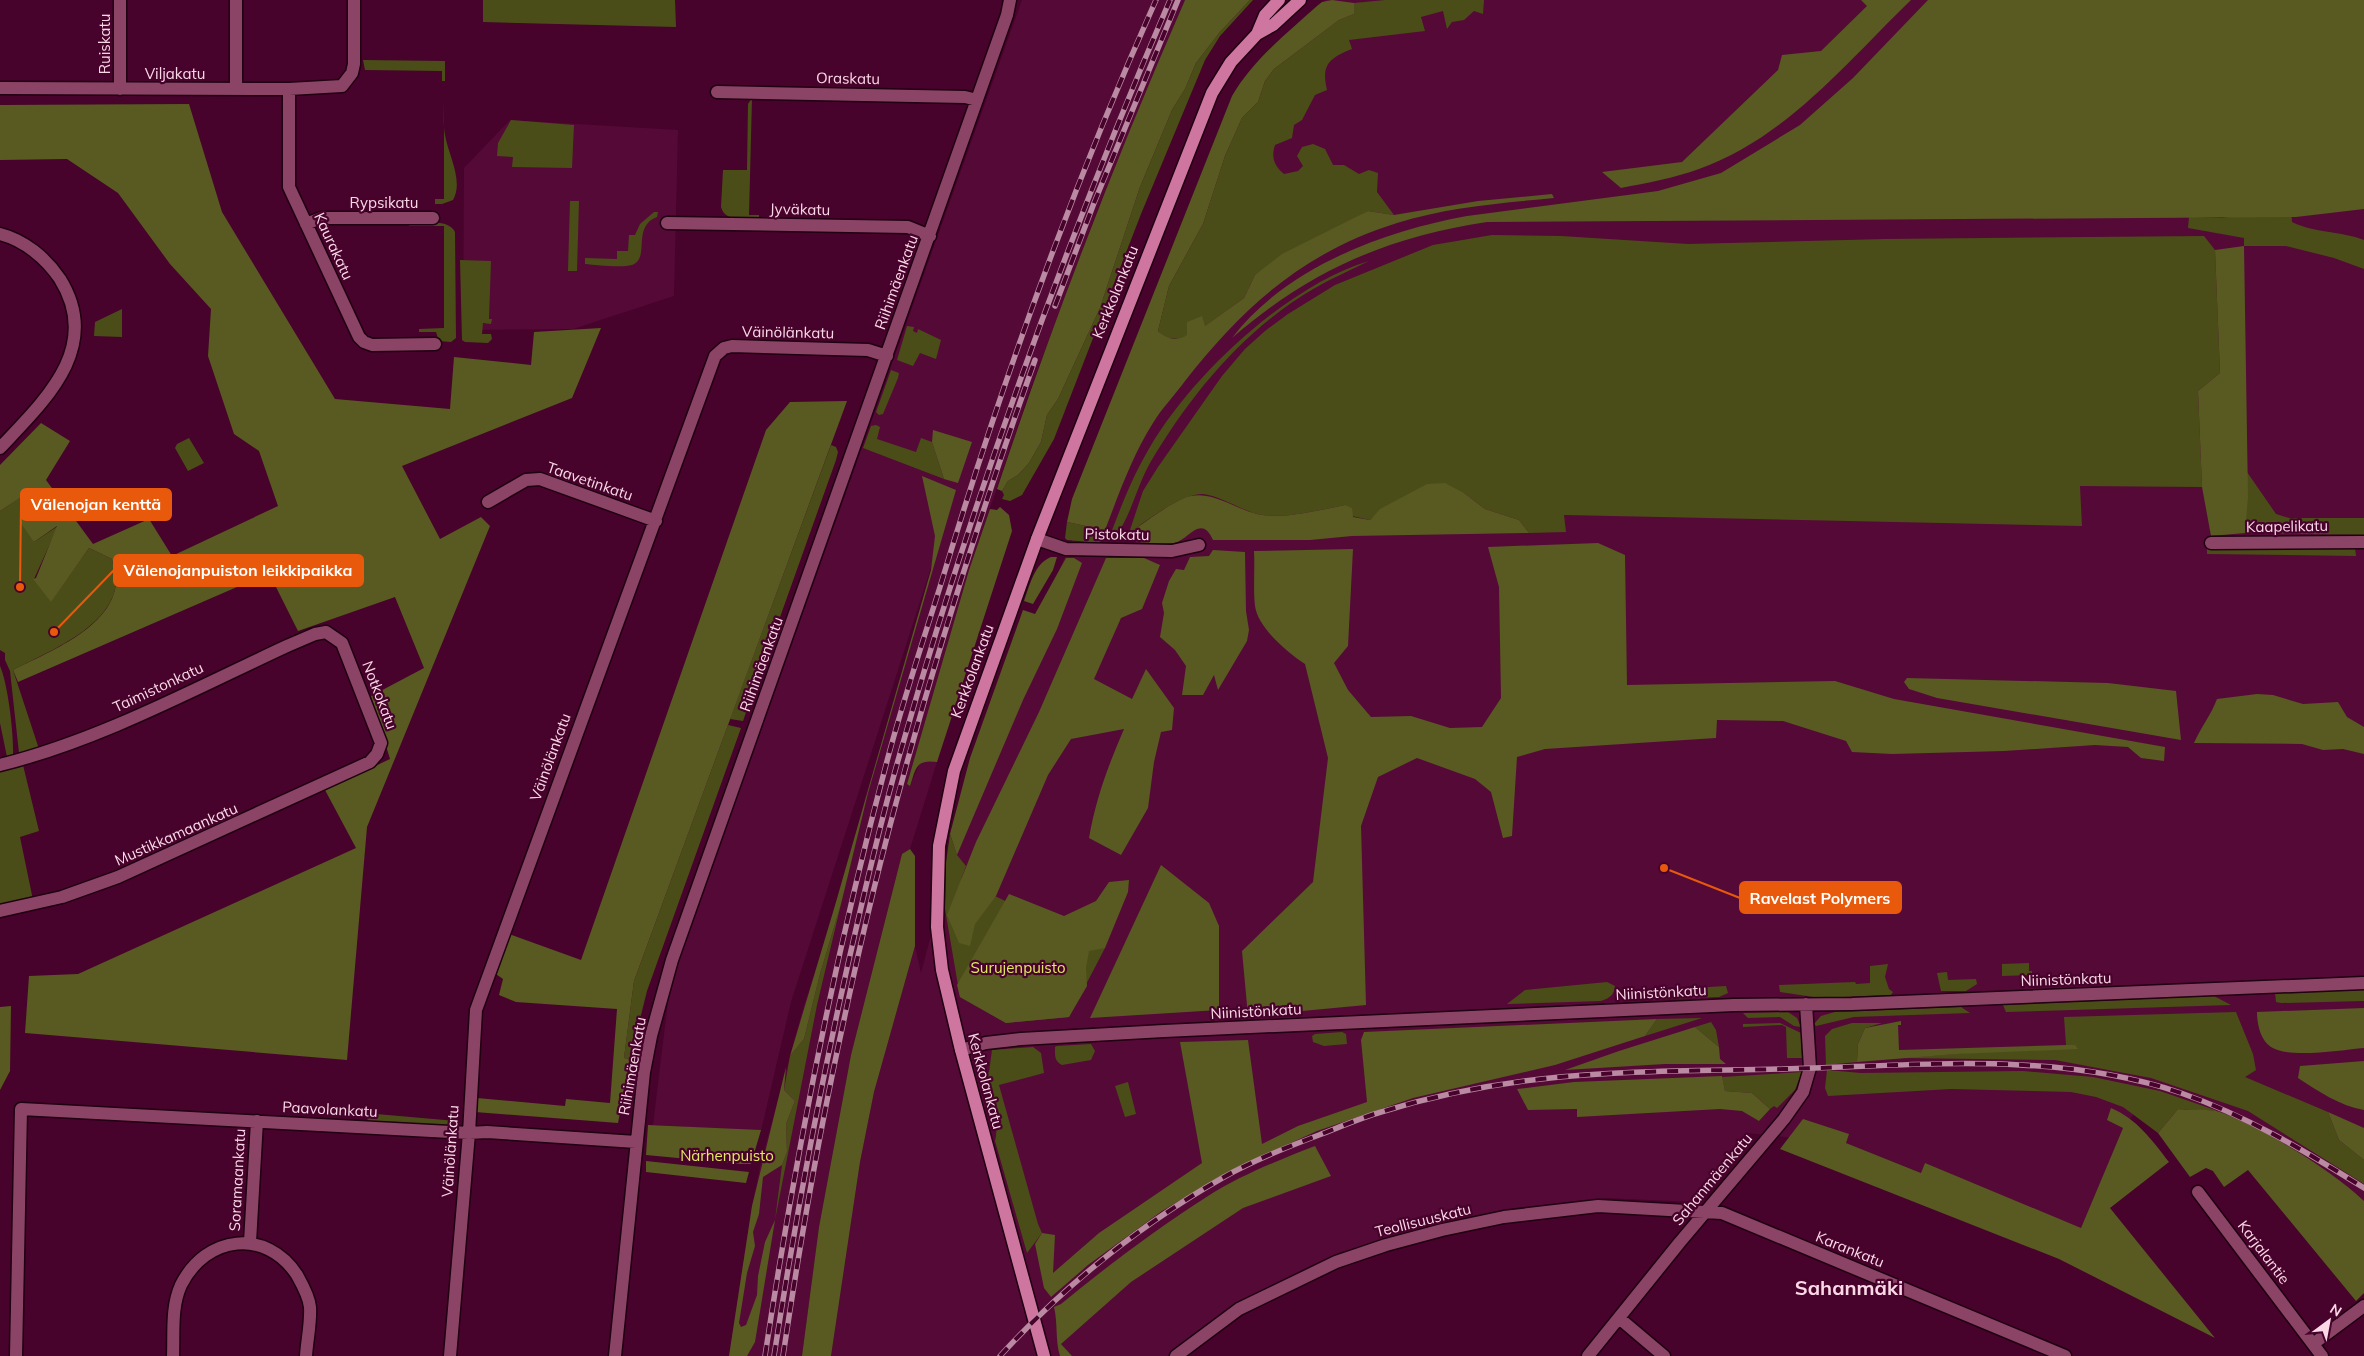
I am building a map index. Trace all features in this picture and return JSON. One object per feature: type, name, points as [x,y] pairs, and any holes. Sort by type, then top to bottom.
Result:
[{"type":"main road","name":"Kerkkolankatu","points":[[1257,34],[1265,15],[1279,0]]},
{"type":"main road","name":"Kerkkolankatu","points":[[1044,1356],[961,1050],[942,970],[937,927],[936,871],[941,830],[954,771],[1037,540],[1212,93],[1230,62],[1257,34],[1274,25],[1300,0]]},
{"type":"street","name":"Ruiskatu","points":[[120,0],[120,89]]},
{"type":"street","points":[[236,0],[236,89]]},
{"type":"street","name":"Viljakatu","points":[[0,88],[288,89],[342,86],[347,81],[354,64],[354,0]]},
{"type":"street","name":"Riihimäenkatu","points":[[615,1356],[636,1142],[647,1054],[672,960],[1008,15],[1010,0]]},
{"type":"street","name":"Kaurakatu","points":[[288,89],[289,187],[360,337],[364,342],[372,345],[436,344]]},
{"type":"street","name":"Oraskatu","points":[[717,92],[965,97],[977,100]]},
{"type":"street","name":"Rypsikatu","points":[[306,224],[321,218],[434,218]]},
{"type":"street","name":"Jyväkatu","points":[[667,223],[908,227],[930,236]]},
{"type":"street","points":[[0,234],[26,246],[56,273],[68,294],[75,329],[70,358],[52,392],[0,448]]},
{"type":"street","name":"Väinölänkatu","points":[[450,1356],[469,1133],[475,1019],[481,994],[715,356],[732,346],[868,350],[887,356]]},
{"type":"street","name":"Taavetinkatu","points":[[488,502],[526,480],[540,479],[656,521]]},
{"type":"street","name":"Pistokatu","points":[[1037,540],[1066,549],[1172,551],[1199,545]]},
{"type":"street","name":"Kaapelikatu","points":[[2211,543],[2364,542]]},
{"type":"street","name":"Taimistonkatu","points":[[0,765],[64,746],[115,725],[287,646],[315,634],[326,632]]},
{"type":"street","name":"Notkokatu","points":[[326,632],[342,642],[380,743],[374,760],[358,767]]},
{"type":"street","name":"Mustikkamaankatu","points":[[0,911],[62,897],[118,878],[278,806],[358,767]]},
{"type":"street","name":"Niinistönkatu","points":[[961,1050],[986,1043],[1020,1039],[1131,1032],[1720,1006],[1861,1004],[2364,983]]},
{"type":"street","name":"Sahanmäenkatu","points":[[1588,1356],[1705,1212],[1784,1119],[1803,1092],[1810,1068],[1806,1004]]},
{"type":"street","name":"Paavolankatu","points":[[16,1356],[21,1109],[469,1133],[487,1132],[636,1142]]},
{"type":"street","name":"Soramaankatu","points":[[250,1242],[257,1121]]},
{"type":"street","name":"Karjalantie","points":[[2198,1192],[2322,1356]]},
{"type":"street","name":"Teollisuuskatu","points":[[1176,1356],[1240,1309],[1336,1262],[1386,1245],[1460,1226],[1547,1211],[1598,1206],[1705,1212]]},
{"type":"street","name":"Karankatu","points":[[1705,1212],[1722,1213],[2065,1356]]},
{"type":"street","points":[[173,1356],[176,1301],[190,1270],[203,1256],[216,1249],[250,1242],[268,1248],[283,1259],[292,1268],[306,1293],[310,1306],[306,1356]]},
{"type":"street","points":[[2313,1344],[2364,1306]]},
{"type":"street","points":[[1619,1318],[1664,1356]]},
{"type":"shaded area","points":[[1022,0],[1185,0],[1099,206],[1029,393],[969,570],[907,784],[910,785],[920,763],[925,760],[937,762],[910,849],[902,854],[851,1055],[819,1227],[802,1356],[729,1356],[752,1206],[761,1162],[804,1005],[838,903],[865,798],[947,518],[791,1002],[761,1131],[653,1125],[670,985]]},
{"type":"shaded area","points":[[1325,0],[2364,0],[2364,1201],[2358,1195],[2147,1098],[2123,1128],[2078,1235],[1846,1143],[1747,1133],[1694,1202],[1607,1198],[1501,1213],[1340,1252],[1235,1303],[1168,1356],[831,1356],[860,1162],[874,1092],[915,946],[921,973],[974,771],[1258,102]]},
{"type":"shaded area","points":[[510,120],[678,130],[674,296],[573,329],[463,330],[464,168]]},
{"type":"green space","points":[[483,0],[675,0],[676,27],[483,22]]},
{"type":"green space","points":[[1185,0],[1250,0],[1220,32],[1196,63],[1185,89],[1172,110],[1140,187],[1100,308],[1058,399],[1047,415],[1041,442],[1029,463],[1018,475],[1008,481],[1002,491],[997,489],[1062,304],[1109,182]]},
{"type":"green space","points":[[1250,0],[1253,0],[1220,36],[1205,60],[1141,214],[1054,439],[1022,495],[1010,501],[1002,499],[1004,495],[1002,491],[1008,481],[1018,475],[1029,463],[1041,442],[1047,415],[1058,399],[1100,308],[1140,187],[1172,110],[1185,89],[1196,63],[1220,32]]},
{"type":"green space","points":[[1332,0],[1354,3],[1354,14],[1339,20],[1274,69],[1265,81],[1258,102],[1242,118],[1225,156],[1203,224],[1169,286],[1158,331],[1172,339],[1183,337],[1187,335],[1187,322],[1202,316],[1205,326],[1244,298],[1255,275],[1282,254],[1368,211],[1394,215],[1478,201],[1552,194],[1554,198],[1475,206],[1435,213],[1397,223],[1333,249],[1305,266],[1253,306],[1230,329],[1160,412],[1132,462],[1105,530],[1067,522],[1072,499],[1232,96],[1240,83],[1271,48],[1322,2]]},
{"type":"green space","points":[[1385,0],[1484,0],[1483,14],[1474,11],[1464,20],[1452,22],[1447,29],[1443,11],[1421,17],[1425,31],[1349,40],[1352,49],[1332,59],[1326,68],[1325,81],[1327,90],[1315,95],[1302,120],[1294,125],[1292,138],[1275,145],[1273,157],[1278,168],[1284,174],[1298,171],[1303,166],[1297,156],[1302,147],[1313,144],[1325,149],[1333,165],[1344,165],[1359,174],[1369,170],[1378,173],[1377,192],[1394,215],[1368,211],[1255,275],[1244,298],[1204,327],[1180,339],[1166,338],[1158,331],[1169,286],[1203,224],[1225,156],[1242,118],[1258,102],[1265,81],[1274,69],[1339,20],[1354,14],[1354,3]]},
{"type":"green space","points":[[1861,0],[1911,0],[1813,96],[1787,119],[1760,138],[1730,155],[1699,169],[1651,182],[1621,188],[1602,172],[1682,162],[1778,70],[1782,55],[1821,51],[1867,6]]},
{"type":"green space","points":[[1928,0],[2364,0],[2364,209],[2296,217],[1487,222],[1416,237],[1351,261],[1320,276],[1290,294],[1261,314],[1232,338],[1254,313],[1279,292],[1307,273],[1338,256],[1402,232],[1467,216],[1658,191],[1721,173],[1800,125],[1853,78]]},
{"type":"green space","points":[[363,60],[445,61],[445,81],[442,81],[442,71],[365,70]]},
{"type":"green space","points":[[752,98],[749,215],[759,215],[759,218],[731,218],[723,212],[721,207],[723,170],[747,170],[748,104]]},
{"type":"green space","points":[[189,104],[222,212],[335,399],[450,409],[454,357],[531,365],[534,332],[601,328],[572,398],[402,466],[440,539],[481,517],[490,526],[367,827],[347,1060],[25,1033],[29,976],[78,974],[356,848],[325,790],[390,759],[371,696],[424,668],[395,597],[298,631],[269,573],[18,682],[13,670],[76,637],[91,626],[112,599],[116,583],[112,559],[89,548],[51,602],[33,579],[36,578],[57,526],[34,542],[20,522],[29,492],[0,511],[0,465],[41,423],[70,441],[46,480],[93,544],[149,519],[172,556],[278,506],[259,451],[234,434],[208,356],[211,309],[170,264],[118,193],[67,159],[0,160],[0,105]]},
{"type":"green space","points":[[511,120],[574,125],[572,168],[512,167],[513,157],[497,156],[498,143]]},
{"type":"green space","points":[[444,127],[457,185],[453,200],[442,204],[435,204],[435,199],[444,199]]},
{"type":"green space","points":[[570,201],[579,201],[577,271],[568,271]]},
{"type":"green space","points":[[2291,208],[2292,222],[2300,226],[2364,240],[2364,269],[2334,258],[2286,246],[2244,246],[2244,238],[2188,228],[2189,217],[2222,218]]},
{"type":"green space","points":[[654,212],[658,212],[657,217],[649,222],[645,228],[640,256],[632,265],[585,264],[585,258],[617,259],[617,251],[628,251],[629,235],[635,235],[640,224]]},
{"type":"green space","points":[[409,223],[441,223],[452,228],[455,232],[456,338],[451,342],[439,341],[436,332],[419,332],[419,329],[444,328],[444,226],[409,226]]},
{"type":"green space","points":[[1492,235],[1561,236],[1688,244],[1885,239],[2204,236],[2215,250],[2220,373],[2198,391],[2202,487],[2080,486],[2082,526],[1564,515],[1566,532],[1529,533],[1519,520],[1485,509],[1464,493],[1426,496],[1401,501],[1390,505],[1370,520],[1352,516],[1345,505],[1313,512],[1267,516],[1203,494],[1184,498],[1174,503],[1129,533],[1143,491],[1158,467],[1222,376],[1245,349],[1265,331],[1288,314],[1335,285],[1433,245]]},
{"type":"green space","points":[[2244,246],[2248,497],[2245,533],[2211,536],[2202,487],[2198,391],[2220,373],[2215,250]]},
{"type":"green space","points":[[460,260],[491,261],[489,319],[492,319],[491,324],[483,323],[482,334],[491,334],[492,339],[488,343],[465,342],[462,340]]},
{"type":"green space","points":[[1369,261],[1321,284],[1289,304],[1242,343],[1221,365],[1183,412],[1166,437],[1145,473],[1124,523],[1112,541],[1108,541],[1132,481],[1150,447],[1168,419],[1216,363],[1275,311],[1338,273]]},
{"type":"green space","points":[[122,309],[122,337],[94,336],[95,322]]},
{"type":"green space","points":[[907,326],[914,327],[913,331],[917,333],[918,329],[941,340],[936,359],[920,353],[913,366],[897,360]]},
{"type":"green space","points":[[891,370],[899,373],[898,378],[883,414],[879,415],[876,412]]},
{"type":"green space","points":[[847,401],[634,981],[624,1058],[630,1059],[618,1123],[475,1112],[477,1098],[565,1106],[566,1099],[610,1103],[617,1009],[516,1002],[499,995],[503,979],[493,972],[509,934],[581,960],[766,430],[790,402]]},
{"type":"green space","points":[[876,425],[880,427],[877,439],[916,452],[921,438],[932,442],[944,479],[863,448],[871,426]]},
{"type":"green space","points":[[933,430],[972,442],[958,483],[944,479],[932,442]]},
{"type":"green space","points":[[189,438],[204,463],[188,471],[175,448],[177,444]]},
{"type":"green space","points":[[831,445],[836,447],[838,452],[836,460],[743,721],[730,719]]},
{"type":"green space","points":[[2247,472],[2276,514],[2289,518],[2364,518],[2364,535],[2245,533]]},
{"type":"green space","points":[[922,476],[956,490],[868,793],[841,904],[820,974],[804,1039],[790,1056],[931,570],[935,536]]},
{"type":"green space","points":[[1445,483],[1464,493],[1485,509],[1519,520],[1529,533],[1352,536],[1310,540],[1213,540],[1208,532],[1204,529],[1199,529],[1179,541],[1165,543],[1137,542],[1129,533],[1168,507],[1191,496],[1199,495],[1216,498],[1249,512],[1267,516],[1301,514],[1345,505],[1352,508],[1353,517],[1370,520],[1380,509],[1427,484]]},
{"type":"green space","points":[[30,491],[34,542],[58,526],[34,579],[51,601],[89,548],[112,559],[116,582],[112,598],[91,625],[60,646],[13,670],[39,749],[19,753],[10,671],[5,660],[5,653],[0,650],[0,511]]},
{"type":"green space","points":[[1000,507],[1009,515],[1012,531],[937,762],[925,762],[918,766],[910,786],[907,784],[969,570],[990,509],[997,510]]},
{"type":"green space","points":[[1067,522],[1105,530],[1100,543],[1067,540],[1065,538]]},
{"type":"green space","points":[[1598,543],[1625,555],[1627,685],[1835,681],[1894,699],[2165,747],[2164,761],[2141,758],[2128,747],[2095,745],[2004,751],[1892,754],[1852,752],[1846,741],[1783,721],[1717,720],[1716,738],[1545,749],[1517,757],[1512,836],[1503,838],[1491,792],[1475,779],[1417,758],[1378,777],[1361,826],[1366,1005],[1248,1016],[1242,951],[1313,882],[1328,758],[1305,664],[1274,639],[1257,614],[1254,599],[1254,551],[1353,549],[1348,646],[1334,663],[1348,690],[1371,717],[1411,716],[1450,728],[1482,727],[1501,698],[1499,587],[1488,547]]},
{"type":"green space","points":[[2207,548],[2246,550],[2355,548],[2356,556],[2207,554]]},
{"type":"green space","points":[[1213,550],[1245,552],[1246,611],[1249,630],[1247,641],[1218,690],[1214,675],[1203,695],[1182,695],[1186,666],[1175,650],[1160,637],[1164,613],[1162,603],[1169,581],[1176,569],[1184,570],[1190,557],[1209,556]]},
{"type":"green space","points":[[1051,557],[1057,557],[1053,570],[1033,604],[1024,601],[1040,565]]},
{"type":"green space","points":[[1066,558],[1074,558],[1082,563],[1057,629],[1023,700],[957,855],[950,834],[970,758],[1023,610],[1035,614]]},
{"type":"green space","points":[[1106,558],[1144,558],[1160,565],[1142,609],[1121,618],[1094,679],[1132,699],[1146,669],[1174,708],[1172,730],[1161,732],[1154,762],[1148,808],[1121,855],[1089,838],[1103,782],[1124,729],[1071,739],[1048,775],[996,896],[975,924],[970,946],[959,943],[947,915],[976,842],[1039,712]]},
{"type":"green space","points":[[0,666],[8,697],[13,736],[13,756],[7,757],[0,723]]},
{"type":"green space","points":[[1907,678],[2108,683],[2176,691],[2181,740],[1937,698],[1909,689],[1904,682]]},
{"type":"green space","points":[[2257,694],[2273,695],[2303,704],[2338,702],[2347,717],[2364,727],[2364,754],[2343,749],[2323,750],[2302,744],[2194,743],[2217,699]]},
{"type":"green space","points":[[728,725],[741,728],[647,991],[630,1059],[624,1058],[634,981]]},
{"type":"green space","points":[[23,765],[39,831],[20,837],[33,900],[0,905],[0,770]]},
{"type":"green space","name":"Surujenpuisto","points":[[950,834],[957,855],[966,866],[961,880],[1105,948],[1069,1017],[1006,1023],[960,997],[945,909],[946,862]]},
{"type":"green space","points":[[910,849],[915,856],[915,946],[874,1092],[860,1162],[831,1356],[802,1356],[819,1227],[851,1055],[902,854]]},
{"type":"green space","points":[[1161,865],[1209,903],[1219,926],[1219,1010],[1090,1018]]},
{"type":"green space","name":"Surujenpuisto","points":[[1129,880],[1128,892],[1105,948],[1089,951],[1086,968],[1087,986],[1069,1017],[1006,1023],[960,997],[957,985],[1009,894],[1064,916],[1096,901],[1109,882]]},
{"type":"green space","points":[[841,904],[817,1005],[775,1220],[782,1165],[787,1152],[786,1124],[795,1101],[784,1090],[790,1056],[804,1039],[820,974]]},
{"type":"green space","points":[[2029,963],[2029,971],[2032,971],[2032,975],[2002,976],[2002,964]]},
{"type":"green space","points":[[1888,964],[1885,977],[1889,989],[1893,992],[1891,995],[1820,998],[1780,992],[1779,985],[1870,983],[1870,966]]},
{"type":"green space","points":[[1947,972],[1948,980],[1976,979],[1977,984],[1966,991],[1941,991],[1937,973]]},
{"type":"green space","points":[[1607,982],[1615,986],[1614,992],[1601,1001],[1507,1004],[1525,990]]},
{"type":"green space","points":[[1726,986],[1728,993],[1719,997],[1639,1000],[1632,999],[1626,992]]},
{"type":"green space","points":[[2364,990],[2364,1001],[2281,1003],[2276,1002],[2275,992]]},
{"type":"green space","points":[[2214,996],[2231,1005],[2006,1012],[2003,1005]]},
{"type":"green space","points":[[11,1006],[10,1071],[0,1090],[0,1007]]},
{"type":"green space","points":[[1961,1007],[1970,1013],[1854,1017],[1816,1026],[1814,1024],[1821,1016],[1835,1012]]},
{"type":"green space","points":[[2364,1008],[2364,1048],[2329,1052],[2290,1052],[2279,1051],[2271,1047],[2262,1036],[2257,1016],[2257,1012]]},
{"type":"green space","points":[[1788,1012],[1797,1018],[1801,1027],[1794,1026],[1780,1017],[1748,1018],[1743,1013]]},
{"type":"green space","points":[[2236,1012],[2253,1054],[2256,1070],[2245,1077],[2328,1112],[2339,1140],[2364,1160],[2364,1184],[2248,1111],[2151,1078],[2055,1060],[1901,1058],[2074,1045],[2066,1045],[2064,1017]]},
{"type":"green space","points":[[1702,1018],[1645,1036],[1657,1019]]},
{"type":"green space","points":[[1657,1019],[1645,1036],[1555,1065],[1413,1098],[1317,1131],[1230,1171],[1162,1211],[1088,1265],[1051,1297],[1044,1288],[1035,1244],[1042,1233],[1055,1235],[1053,1273],[1099,1233],[1202,1163],[1180,1042],[1248,1040],[1262,1144],[1298,1126],[1367,1102],[1361,1040],[1364,1032]]},
{"type":"green space","points":[[1901,1021],[1901,1025],[1898,1025],[1899,1050],[2066,1045],[2075,1045],[2078,1049],[1957,1054],[1857,1062],[1858,1044],[1865,1028]]},
{"type":"green space","points":[[1711,1022],[1716,1030],[1719,1047],[1695,1027]]},
{"type":"green space","points":[[1780,1023],[1801,1033],[1802,1058],[1787,1058],[1786,1027],[1782,1025],[1743,1027],[1743,1024]]},
{"type":"green space","points":[[1852,1023],[1882,1023],[1865,1028],[1858,1044],[1857,1062],[1826,1065],[1825,1036],[1832,1029]]},
{"type":"green space","points":[[1695,1027],[1719,1047],[1720,1059],[1726,1064],[1665,1064],[1565,1070],[1619,1051]]},
{"type":"green space","points":[[1342,1032],[1346,1034],[1347,1044],[1324,1046],[1313,1042],[1312,1036],[1315,1034]]},
{"type":"green space","points":[[1091,1044],[1095,1051],[1091,1060],[1062,1065],[1056,1060],[1055,1047],[1057,1046]]},
{"type":"green space","points":[[1033,1047],[1041,1053],[1044,1073],[999,1085],[1042,1233],[1027,1253],[995,1141],[996,1126],[993,1109],[979,1081],[989,1072],[992,1050]]},
{"type":"green space","points":[[2364,1061],[2364,1110],[2338,1102],[2298,1078],[2300,1066]]},
{"type":"green space","points":[[786,1067],[784,1090],[795,1101],[786,1124],[787,1152],[782,1165],[763,1177],[759,1214],[753,1232],[755,1246],[747,1273],[739,1323],[741,1327],[746,1325],[757,1295],[758,1276],[765,1242],[775,1220],[755,1342],[747,1356],[729,1356],[752,1206]]},
{"type":"green space","points":[[1827,1070],[1861,1073],[2023,1071],[2093,1077],[2160,1091],[2218,1111],[2178,1109],[2158,1133],[2123,1107],[2096,1097],[2071,1092],[1951,1089],[1828,1096],[1825,1088]]},
{"type":"green space","points":[[1802,1072],[1795,1090],[1777,1108],[1774,1106],[1770,1109],[1752,1093],[1725,1091],[1722,1077]]},
{"type":"green space","points":[[1722,1076],[1725,1091],[1752,1093],[1770,1109],[1759,1121],[1742,1111],[1720,1109],[1577,1117],[1577,1109],[1528,1110],[1517,1089],[1574,1082]]},
{"type":"green space","points":[[1128,1082],[1136,1114],[1125,1117],[1115,1086]]},
{"type":"green space","points":[[2111,1108],[2136,1124],[2169,1162],[2110,1208],[2215,1338],[2059,1259],[1780,1149],[1803,1119],[1849,1134],[1846,1143],[1921,1173],[1925,1163],[2081,1228],[2123,1128],[2107,1120]]},
{"type":"green space","points":[[2178,1109],[2216,1111],[2256,1128],[2315,1163],[2364,1201],[2364,1293],[2356,1301],[2248,1170],[2224,1187],[2213,1171],[2206,1168],[2190,1177],[2158,1133]]},
{"type":"green space","points":[[2328,1112],[2364,1128],[2364,1160],[2339,1140]]},
{"type":"green space","points":[[365,1113],[456,1121],[458,1124],[447,1127],[369,1123]]},
{"type":"green space","name":"Närhenpuisto","points":[[648,1125],[761,1130],[751,1164],[741,1164],[646,1155]]},
{"type":"green space","points":[[1315,1146],[1331,1176],[1243,1208],[1131,1282],[1061,1344],[1072,1356],[1060,1356],[1054,1307],[1061,1304],[1152,1234],[1208,1196],[1274,1162]]},
{"type":"green space","points":[[646,1161],[749,1172],[746,1183],[646,1172]]},
{"type":"railway","points":[[765,1356],[790,1203],[819,1051],[852,900],[896,729],[963,512],[1012,363],[1066,216],[1156,0]]},
{"type":"railway","points":[[774,1356],[792,1245],[823,1080],[874,853],[901,750],[959,560],[1024,371],[1094,184],[1170,0]]},
{"type":"railway","points":[[1055,306],[1094,203],[1178,0]]},
{"type":"railway","points":[[783,1356],[803,1228],[827,1100],[884,849],[929,684],[954,603],[1035,360]]},
{"type":"railway","points":[[1000,1356],[1050,1305],[1105,1258],[1163,1215],[1235,1171],[1283,1149],[1381,1112],[1461,1092],[1541,1079],[1632,1072],[1934,1064],[2035,1066],[2084,1071],[2133,1080],[2181,1093],[2229,1112],[2275,1135],[2364,1188]]},
{"type":"place","name":"Välenojan kenttä","points":[[20,587]]},
{"type":"place","name":"Välenojanpuiston leikkipaikka","points":[[54,632]]},
{"type":"place","name":"Ravelast Polymers","points":[[1664,868]]},
{"type":"district","name":"Sahanmäki","points":[[1849,1287]]}]
